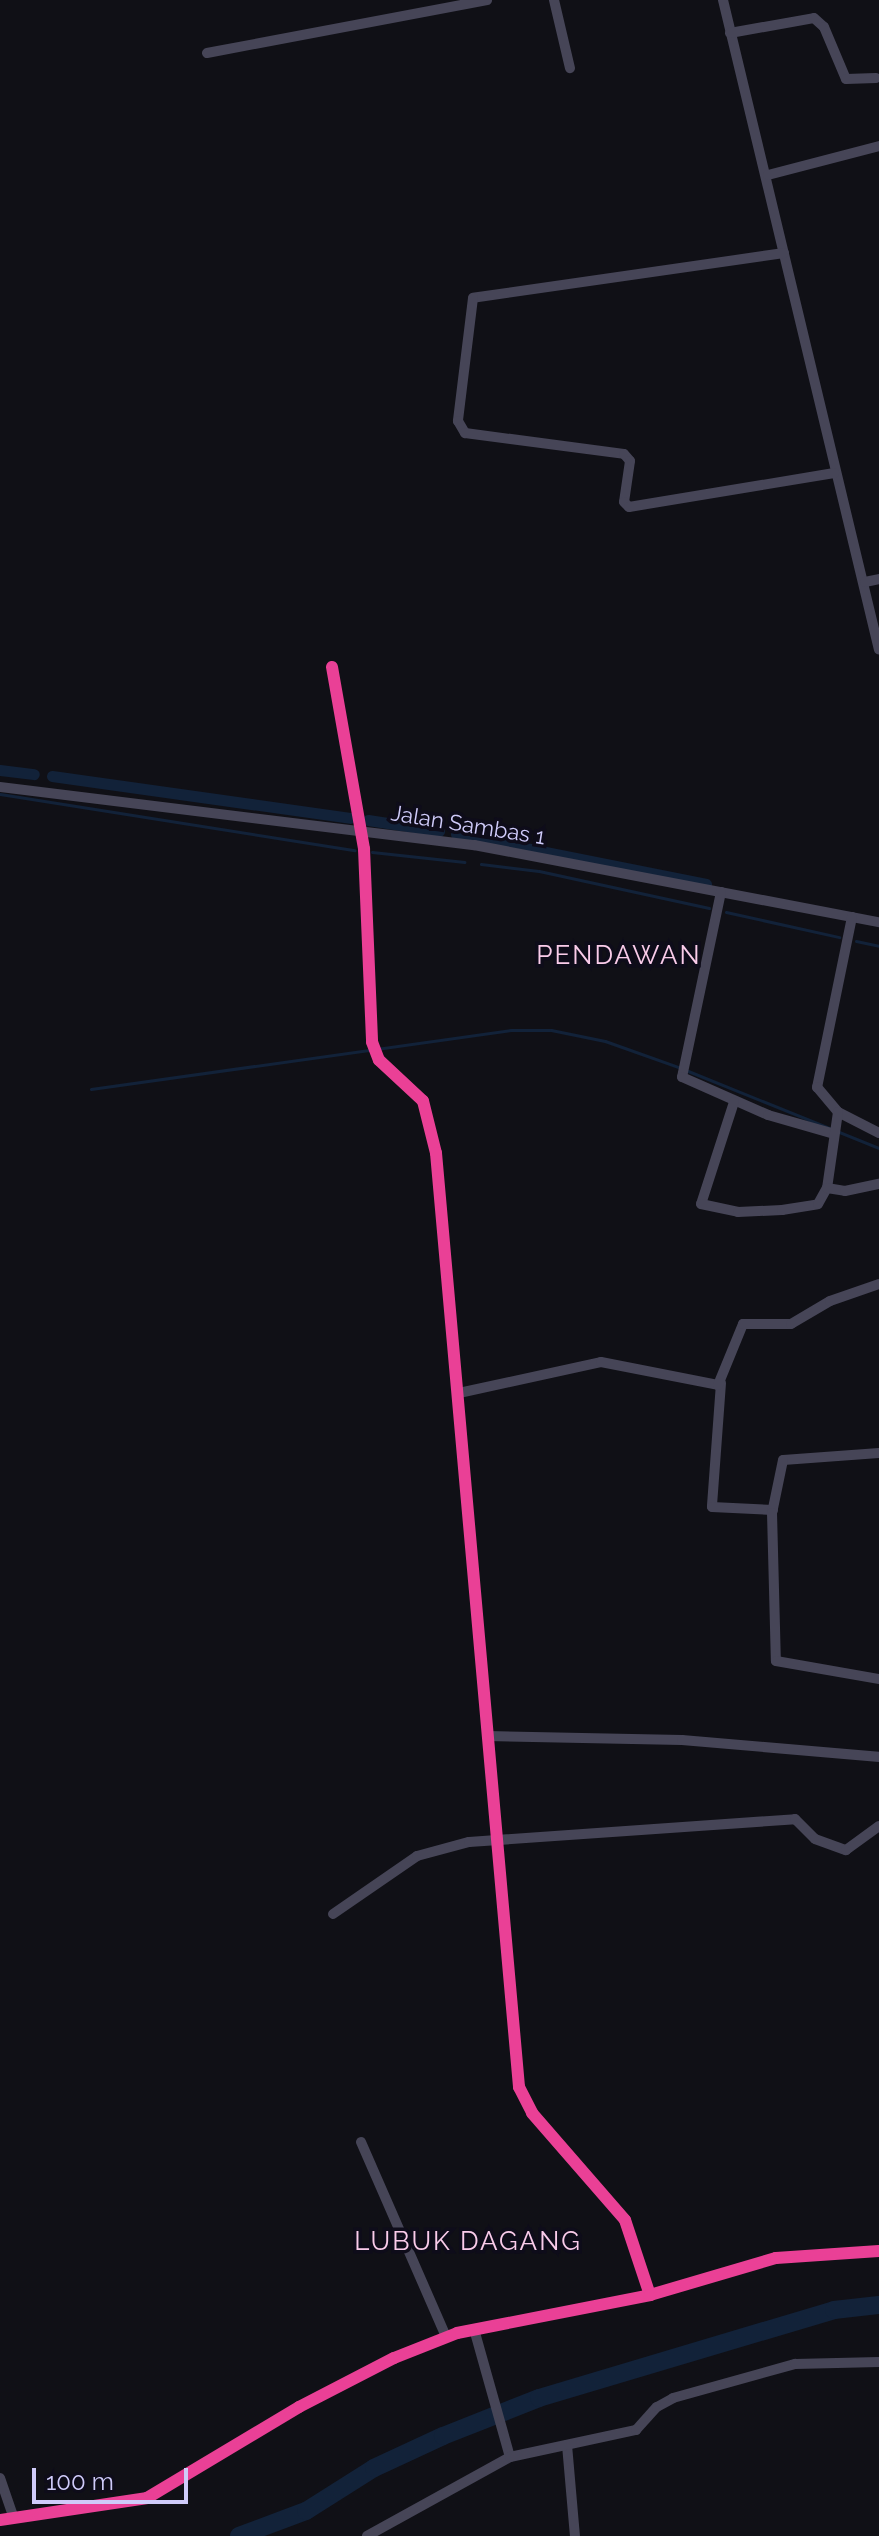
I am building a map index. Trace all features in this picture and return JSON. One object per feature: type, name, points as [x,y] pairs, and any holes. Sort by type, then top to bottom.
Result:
[{"type":"street","points":[[207,53],[487,0]]},
{"type":"street","points":[[554,0],[570,68]]},
{"type":"street","points":[[723,0],[768,175],[834,473],[865,582],[879,650]]},
{"type":"street","points":[[730,33],[814,18],[824,27],[846,79],[876,78]]},
{"type":"street","points":[[768,175],[879,146]]},
{"type":"street","points":[[784,253],[473,298],[458,421],[465,433],[624,454],[630,461],[626,507],[834,473]]},
{"type":"street","points":[[865,582],[879,579]]},
{"type":"street","points":[[332,667],[361,829],[373,1047],[423,1101],[431,1122],[459,1393],[509,2019],[522,2097],[625,2220],[650,2295]]},
{"type":"street","name":"Jalan Sambas 1","points":[[0,787],[361,829],[519,852],[879,922]]},
{"type":"street","points":[[721,892],[682,1077],[734,1102],[879,1133]]},
{"type":"street","points":[[734,1102],[701,1204],[738,1212],[818,1204],[827,1188],[834,1122],[817,1083],[852,917]]},
{"type":"street","points":[[827,1188],[845,1191],[879,1184]]},
{"type":"street","points":[[773,1510],[712,1507],[721,1383],[743,1324],[791,1324],[830,1301],[879,1284]]},
{"type":"street","points":[[459,1393],[601,1362],[721,1383]]},
{"type":"street","points":[[879,1453],[783,1460],[773,1510],[776,1661],[879,1679]]},
{"type":"street","points":[[487,1736],[682,1740],[879,1757]]},
{"type":"street","points":[[333,1914],[417,1856],[496,1839],[795,1819],[815,1839],[846,1850],[879,1826]]},
{"type":"street","points":[[361,2142],[446,2337]]},
{"type":"street","points":[[0,2520],[13,2515],[147,2498],[299,2407],[446,2337],[650,2295],[776,2258],[879,2251]]},
{"type":"street","points":[[474,2329],[510,2457]]},
{"type":"street","points":[[367,2536],[510,2457],[636,2430],[663,2403],[757,2371],[831,2360],[879,2362]]},
{"type":"street","points":[[567,2445],[575,2536]]},
{"type":"street","points":[[0,2478],[13,2515]]},
{"type":"waterway","points":[[0,770],[34,774]]},
{"type":"waterway","points":[[52,776],[350,818]]},
{"type":"waterway","points":[[0,794],[355,850]]},
{"type":"waterway","points":[[368,820],[439,831]]},
{"type":"waterway","points":[[456,834],[706,884]]},
{"type":"waterway","points":[[372,852],[464,862]]},
{"type":"waterway","points":[[481,864],[539,871],[709,908]]},
{"type":"waterway","points":[[726,912],[839,937]]},
{"type":"waterway","points":[[856,941],[879,946]]},
{"type":"waterway","points":[[91,1089],[511,1030],[551,1030],[605,1041],[681,1068]]},
{"type":"waterway","points":[[688,1071],[879,1148]]},
{"type":"waterway","points":[[239,2536],[306,2511],[374,2468],[443,2436],[539,2398],[834,2310],[879,2305]]},
{"type":"cycle path","points":[[332,667],[364,849],[372,1042],[379,1060],[423,1101],[436,1153],[519,2087],[532,2113],[625,2220],[650,2295]]},
{"type":"cycle path","points":[[0,2520],[147,2498],[299,2407],[394,2358],[457,2333],[650,2295],[776,2258],[879,2251]]},
{"type":"district","name":"PENDAWAN","points":[[619,956]]},
{"type":"district","name":"LUBUK DAGANG","points":[[468,2242]]}]
